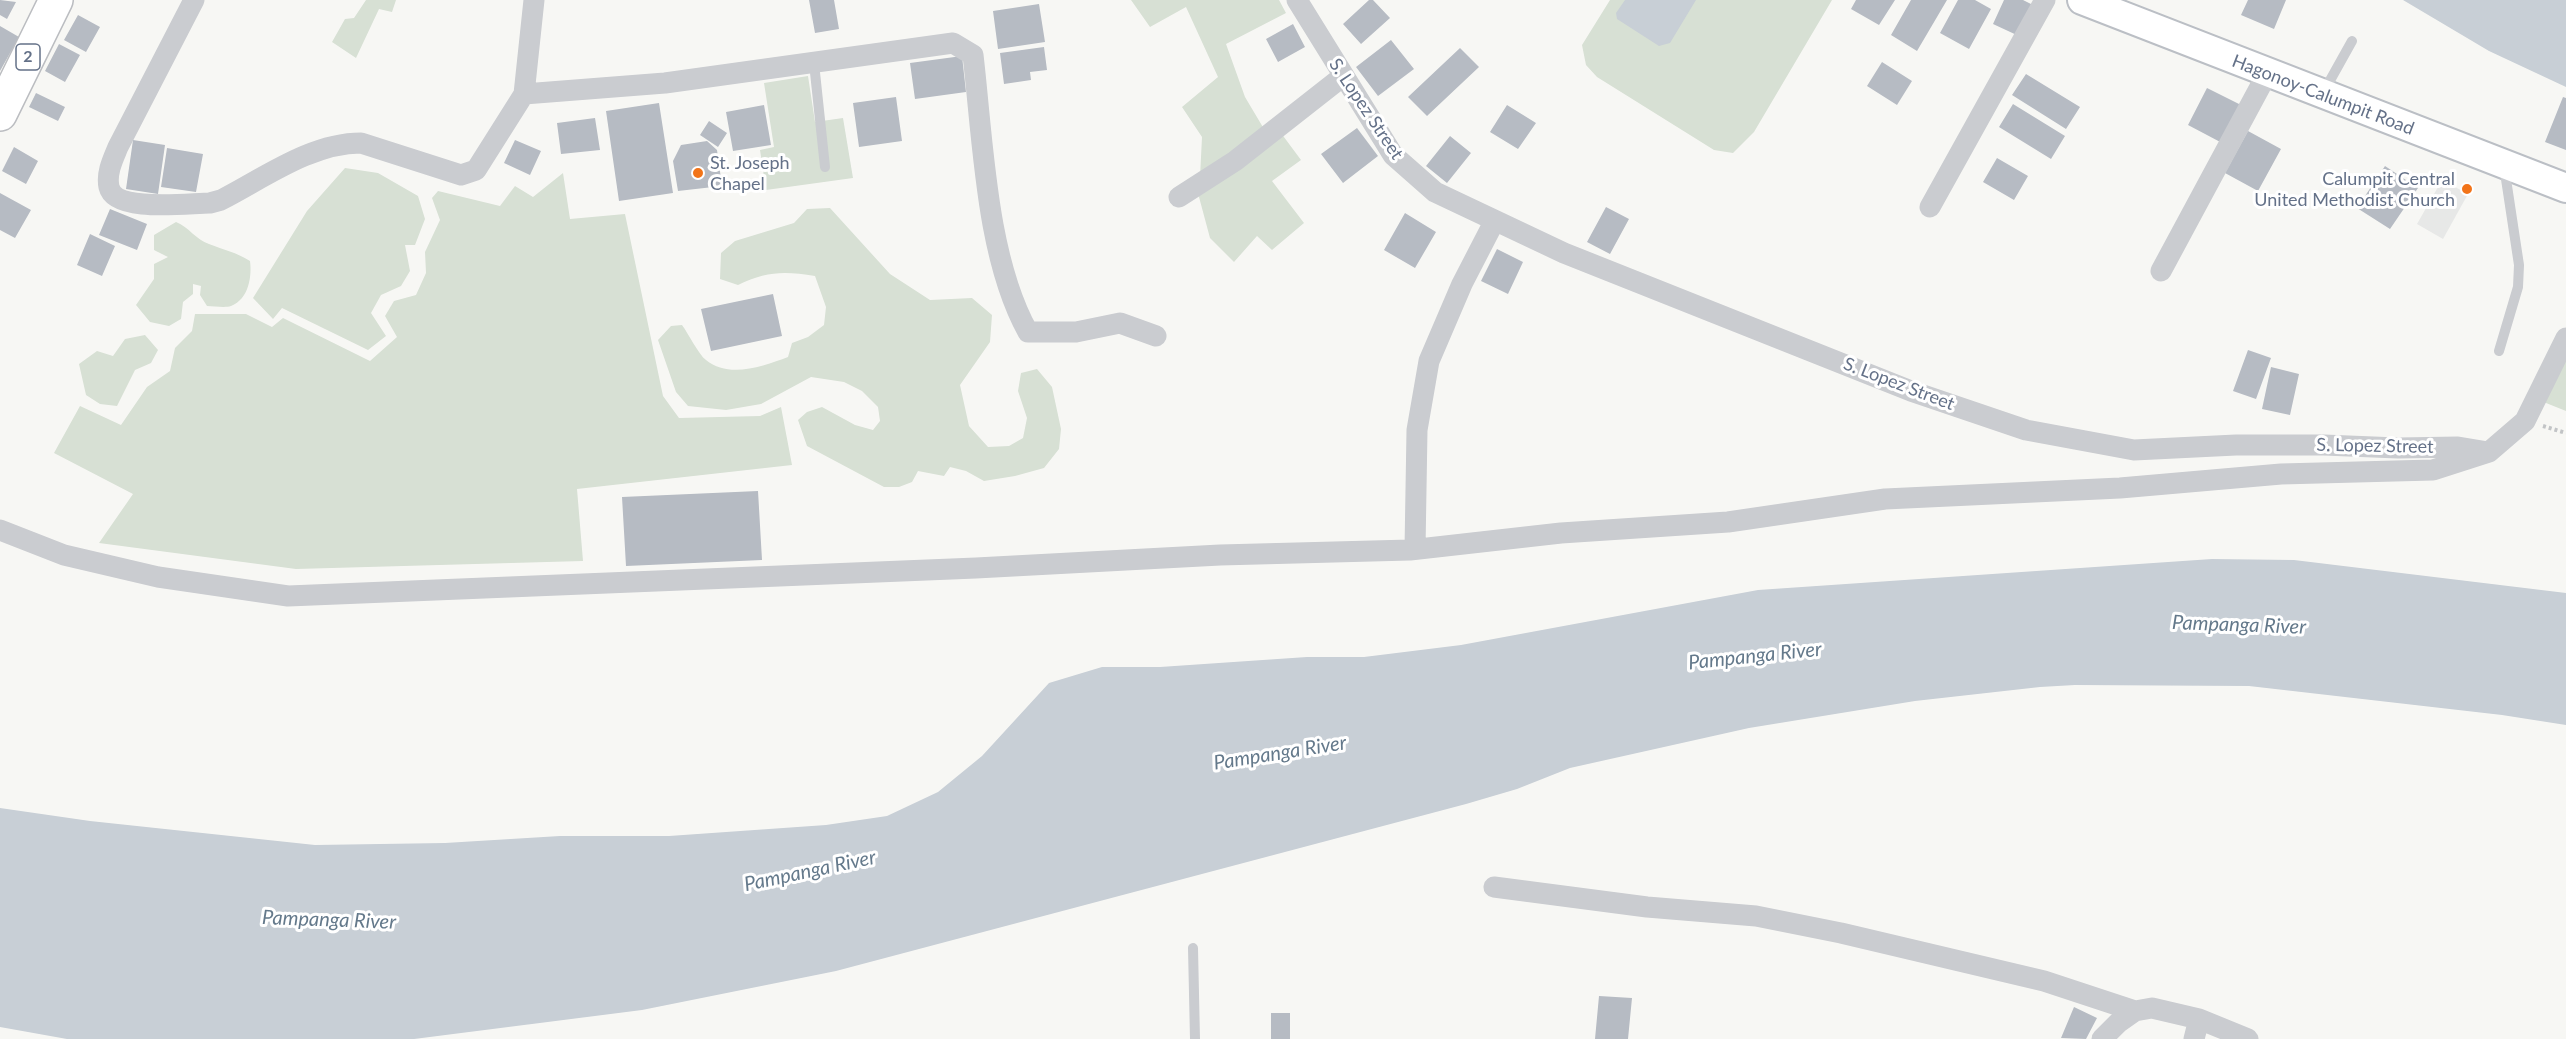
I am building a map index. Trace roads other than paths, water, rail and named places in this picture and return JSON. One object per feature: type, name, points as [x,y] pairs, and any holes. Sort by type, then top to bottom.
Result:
[{"type":"highway","name":"2","points":[[0,114],[56,0]]},
{"type":"main road","name":"Hagonoy-Calumpit Road","points":[[2094,2],[2267,74],[2566,188]]},
{"type":"street","points":[[194,0],[118,147],[110,169],[110,188],[117,199],[131,204],[210,203],[221,200],[322,148],[345,143],[361,143],[461,175],[469,174],[476,170],[524,94],[534,0]]},
{"type":"street","name":"S. Lopez Street","points":[[1297,0],[1342,77],[1393,155],[1435,192],[1494,222],[1564,253],[1911,391],[2026,430],[2134,450],[2324,444],[2398,448],[2458,447],[2489,452]]},
{"type":"street","points":[[1930,207],[2044,0]]},
{"type":"street","points":[[524,94],[665,83],[954,43],[973,55],[997,250],[1017,313],[1028,332],[1076,332],[1119,323],[1156,336]]},
{"type":"street","points":[[2161,271],[2267,74]]},
{"type":"street","points":[[1179,197],[1235,161],[1342,77]]},
{"type":"street","points":[[1415,549],[1417,430],[1429,362],[1462,284],[1494,222]]},
{"type":"street","points":[[0,530],[64,555],[158,577],[288,596],[976,568],[1220,555],[1415,549],[1561,533],[1728,522],[1885,499],[2120,488],[2281,474],[2433,470],[2489,452],[2525,421],[2566,338]]},
{"type":"street","points":[[1494,887],[1647,907],[1756,916],[1842,933],[2044,981],[2135,1011]]},
{"type":"street","points":[[2102,1039],[2118,1023],[2135,1011],[2152,1008],[2197,1029],[2248,1039]]},
{"type":"lane","points":[[2322,95],[2352,41]]},
{"type":"lane","points":[[814,63],[825,167]]},
{"type":"lane","points":[[2499,351],[2518,287],[2519,266],[2504,164]]},
{"type":"lane","points":[[1193,948],[1195,1039]]},
{"type":"water","points":[[1625,0],[1696,0],[1670,43],[1659,46],[1617,19],[1616,13]]},
{"type":"water","points":[[2403,0],[2566,0],[2566,87],[2489,51]]},
{"type":"water","name":"Pampanga River","points":[[2212,559],[2294,560],[2566,593],[2566,725],[2502,715],[2249,686],[2075,685],[1915,701],[1749,728],[1570,768],[1517,789],[1466,804],[836,971],[642,1010],[414,1039],[67,1039],[0,1027],[0,808],[90,821],[315,845],[445,843],[560,836],[669,836],[826,825],[887,816],[938,792],[982,756],[1049,683],[1102,667],[1160,667],[1307,657],[1364,657],[1461,645],[1758,590]]},
{"type":"place","name":"St. Joseph Chapel","points":[[698,173]]},
{"type":"place","name":"Calumpit Central United Methodist Church","points":[[2467,189]]}]
